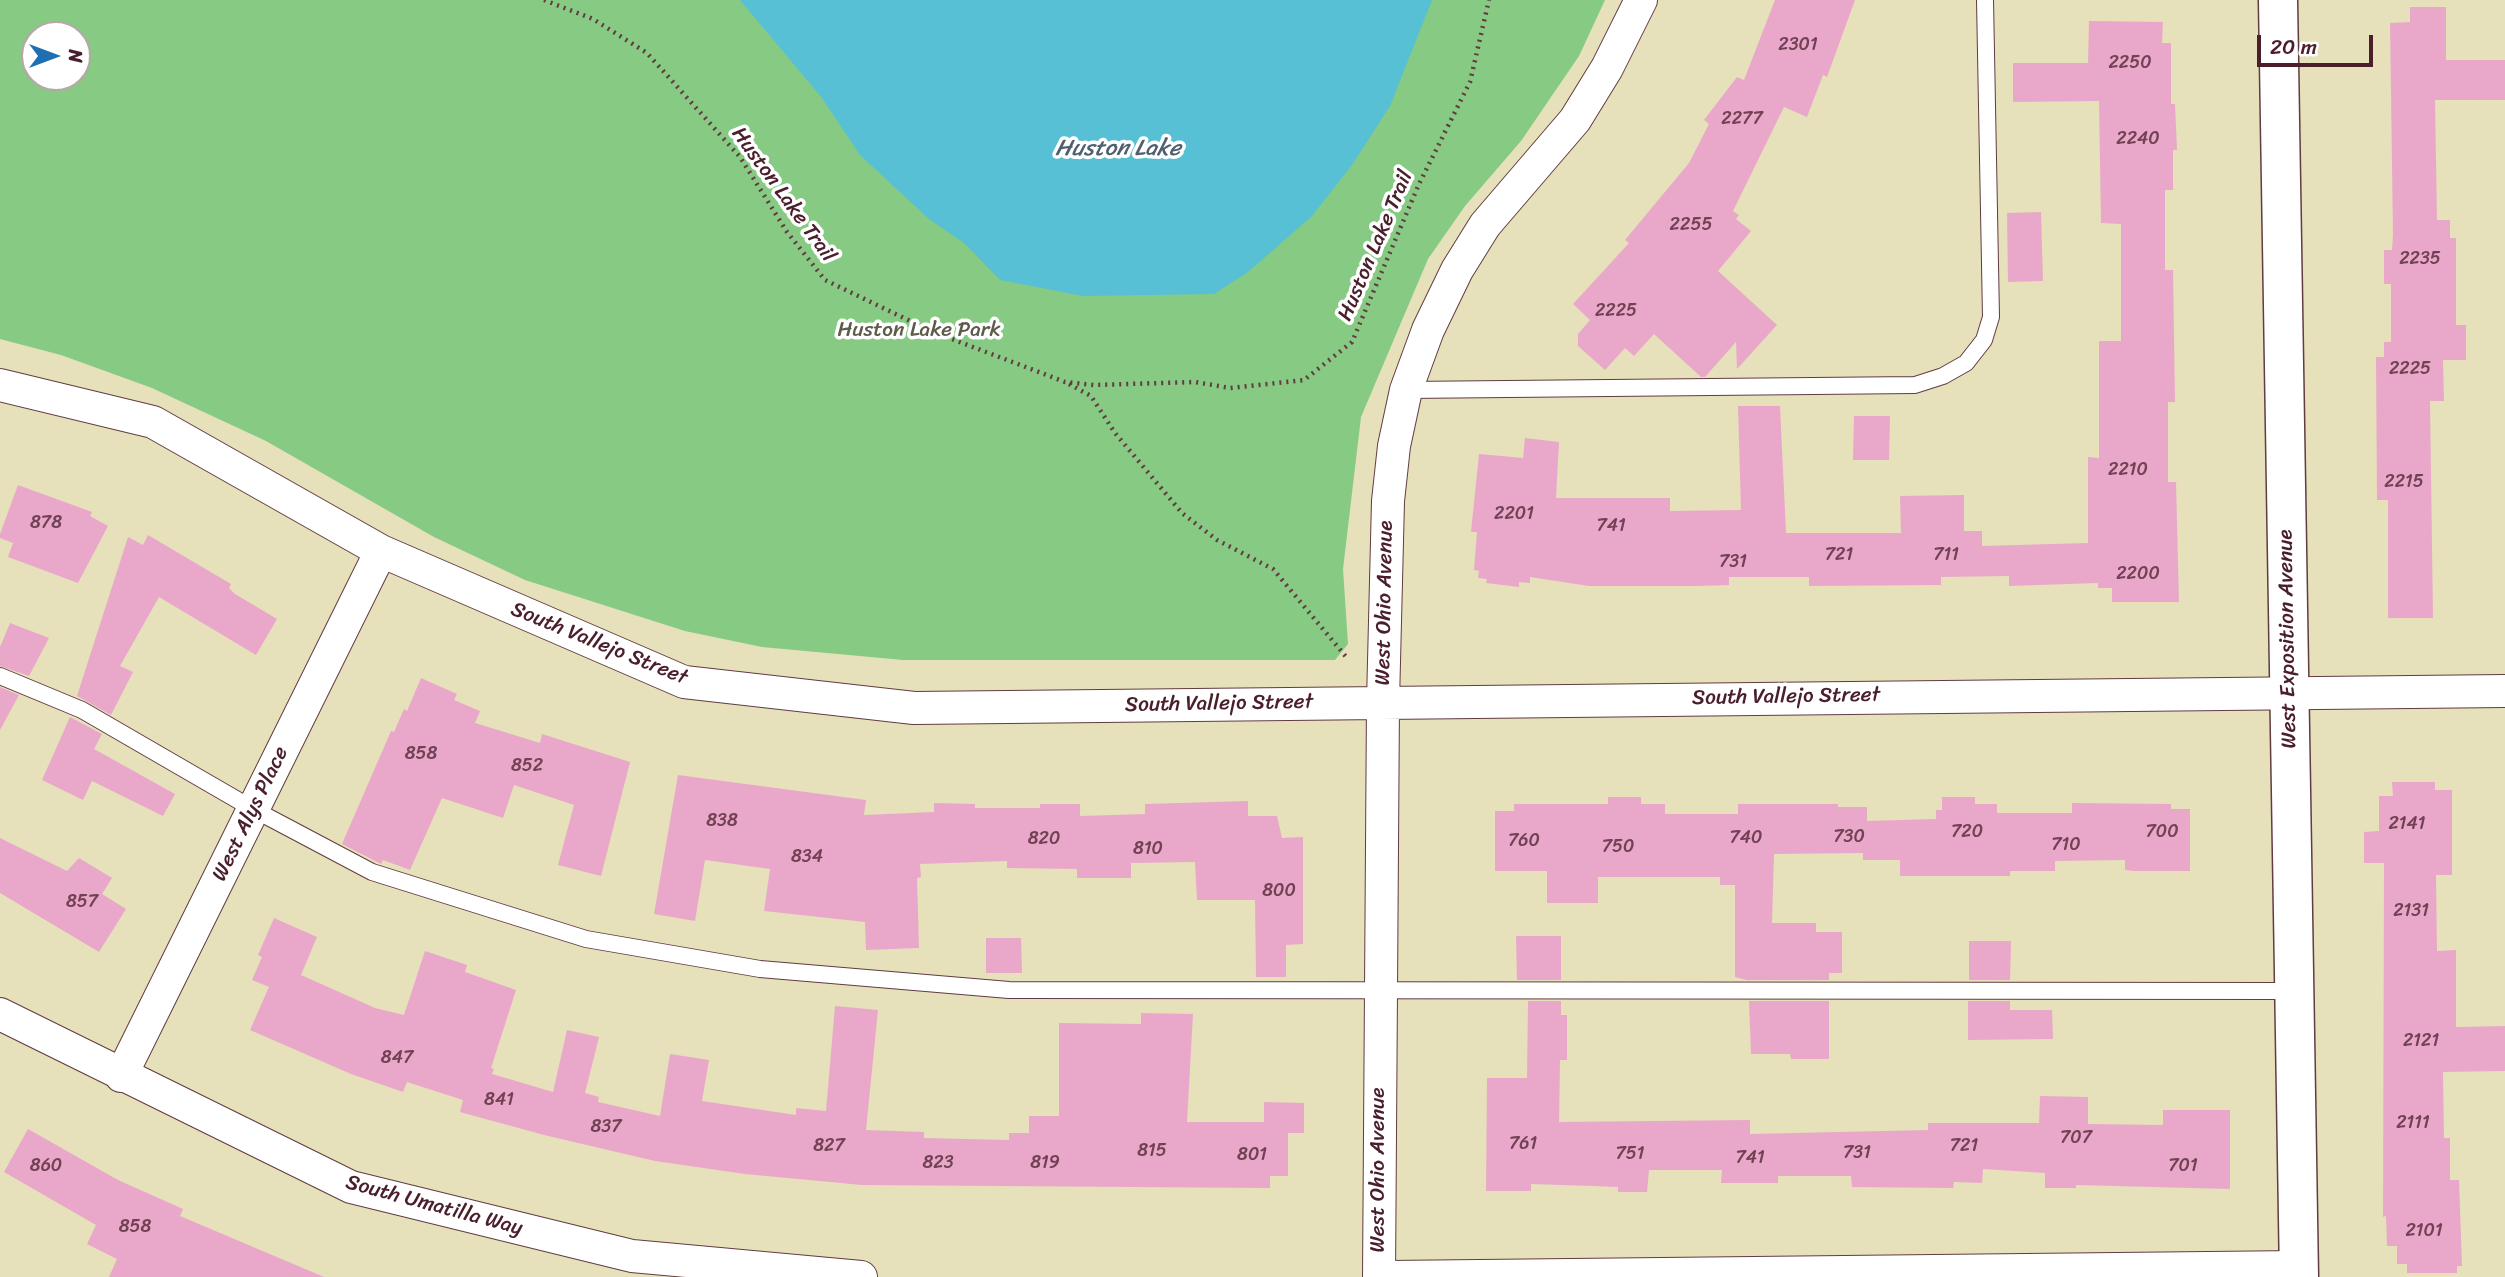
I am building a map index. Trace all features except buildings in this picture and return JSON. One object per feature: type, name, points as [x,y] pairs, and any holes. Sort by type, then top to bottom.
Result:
[{"type":"street","name":"West Ohio Avenue","points":[[1379,1277],[1383,702],[1388,501],[1394,446],[1406,390],[1428,330],[1485,225],[1575,120],[1607,68],[1641,0]]},
{"type":"street","name":"West Exposition Avenue","points":[[2278,0],[2299,1272]]},
{"type":"street","name":"South Vallejo Street","points":[[0,385],[153,422],[381,551],[684,682],[914,708],[2288,691],[2505,691]]},
{"type":"street","name":"West Alys Place","points":[[121,1076],[381,551]]},
{"type":"street","name":"South Umatilla Way","points":[[0,1014],[121,1076],[351,1187],[632,1256],[861,1277]]},
{"type":"street","points":[[1389,1277],[2299,1272]]},
{"type":"lane","points":[[1406,390],[1915,385],[1943,376],[1965,363],[1984,340],[1991,317],[1985,0]]},
{"type":"lane","points":[[0,676],[82,710],[253,809],[372,872],[586,939],[734,965],[871,981],[1009,990],[1381,993],[2294,991]]},
{"type":"path","name":"Huston Lake Trail","points":[[544,0],[593,19],[647,53],[740,157],[787,232],[825,280],[931,331],[1065,382],[1091,396],[1115,433],[1182,513],[1217,540],[1273,569],[1383,702]]},
{"type":"path","name":"Huston Lake Trail","points":[[1065,382],[1094,385],[1195,382],[1230,388],[1304,380],[1352,342],[1419,184],[1470,82],[1489,0]]},
{"type":"green space","name":"Huston Lake Park","points":[[0,0],[1605,0],[1579,56],[1521,141],[1465,206],[1428,259],[1361,417],[1343,569],[1348,644],[1335,660],[903,660],[762,647],[685,631],[525,580],[434,537],[266,441],[152,388],[61,355],[0,339]]},
{"type":"water","name":"Huston Lake","points":[[740,0],[1432,0],[1390,106],[1352,165],[1312,216],[1248,272],[1214,294],[1083,296],[1000,280],[964,243],[929,219],[860,155],[822,98]]}]
